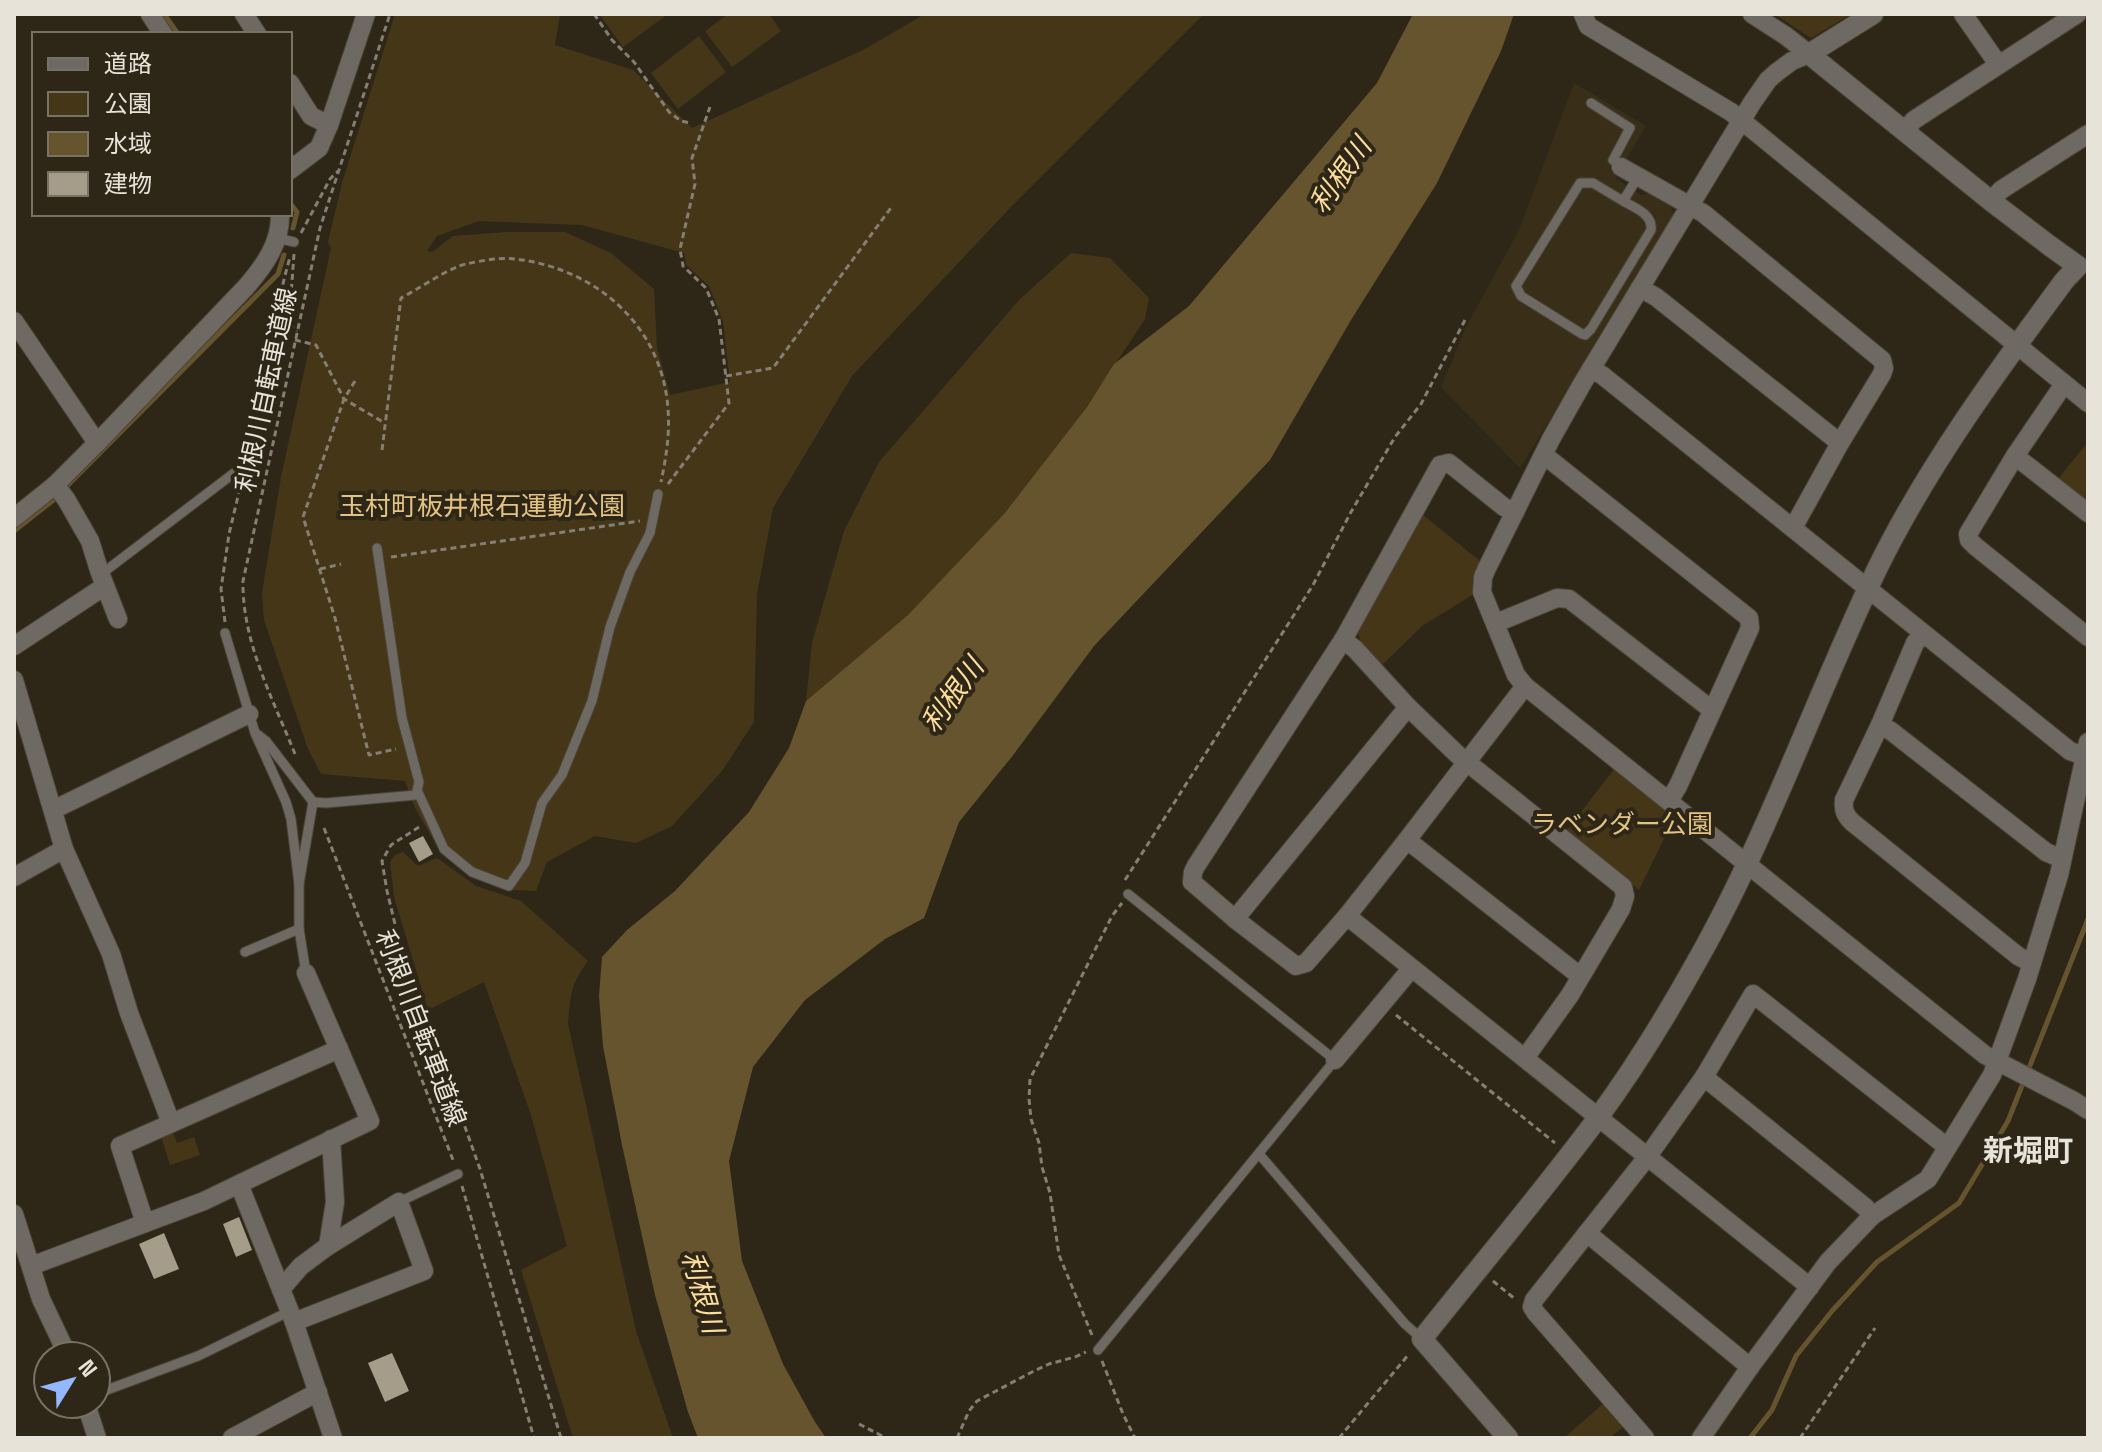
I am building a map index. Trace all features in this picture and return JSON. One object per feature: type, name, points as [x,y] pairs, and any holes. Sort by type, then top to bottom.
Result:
[{"type":"street","points":[[150,14],[162,32]]},
{"type":"street","points":[[244,14],[256,32]]},
{"type":"street","points":[[292,168],[319,148],[366,14]]},
{"type":"street","points":[[1583,14],[1588,26],[1731,112],[2088,403]]},
{"type":"street","points":[[1508,1438],[1422,1339],[1598,1117],[1665,1017],[1699,958],[1746,864],[1879,566],[1926,482],[2017,345],[2064,281],[2085,266],[2050,246],[1786,36],[1752,14]]},
{"type":"street","points":[[1873,14],[1809,54],[1792,61],[1768,80],[1567,410],[1487,568],[1481,585],[1482,592],[1516,675],[1525,686],[1985,1055],[2088,1110]]},
{"type":"street","points":[[1963,14],[1998,64]]},
{"type":"street","points":[[1905,130],[1914,120],[2077,14]]},
{"type":"street","points":[[292,86],[311,116],[329,125]]},
{"type":"street","points":[[1991,201],[2001,190],[2088,134]]},
{"type":"street","points":[[1621,167],[1703,213],[1882,360],[1882,374],[1793,528]]},
{"type":"street","points":[[14,518],[55,485],[246,287],[286,240],[280,216]]},
{"type":"street","points":[[1640,288],[1656,297],[1840,443]]},
{"type":"street","points":[[14,321],[97,443]]},
{"type":"street","points":[[1591,369],[2070,751],[2086,749],[2059,875],[2031,963],[2006,1067],[1992,1075],[1928,1179],[1872,1216],[1828,1262],[1701,1438]]},
{"type":"street","points":[[2064,384],[2015,456],[1968,534],[1975,546],[2088,637]]},
{"type":"street","points":[[1544,455],[1749,618],[1750,628],[1669,801]]},
{"type":"street","points":[[2015,456],[2088,513]]},
{"type":"street","points":[[1515,512],[1504,507],[1449,463],[1440,465],[1343,640],[1193,872],[1191,878],[1194,885],[1296,966],[1306,963],[1468,764],[1525,686]]},
{"type":"street","points":[[55,485],[90,541],[118,619]]},
{"type":"street","points":[[14,646],[102,580]]},
{"type":"street","points":[[1496,623],[1557,598],[1569,599],[1712,710]]},
{"type":"street","points":[[1923,634],[1915,643],[1844,800],[1843,809],[1846,816],[2018,956],[2031,963]]},
{"type":"street","points":[[1343,640],[1468,764],[1623,887],[1625,896],[1621,909],[1570,995],[1525,1058]]},
{"type":"street","points":[[14,680],[64,849],[111,954],[129,1013],[171,1123]]},
{"type":"street","points":[[1235,919],[1408,707]]},
{"type":"street","points":[[53,810],[249,714]]},
{"type":"street","points":[[1880,725],[2046,852],[2062,859]]},
{"type":"street","points":[[1407,840],[1580,976]]},
{"type":"street","points":[[14,877],[64,849]]},
{"type":"street","points":[[1347,916],[1810,1287]]},
{"type":"street","points":[[1335,1060],[1411,969]]},
{"type":"street","points":[[31,1266],[204,1201],[370,1121],[306,973]]},
{"type":"street","points":[[1645,1438],[1532,1307],[1536,1295],[1648,1156],[1704,1077],[1753,994],[1947,1147]]},
{"type":"street","points":[[145,1223],[120,1146],[339,1049]]},
{"type":"street","points":[[1704,1077],[1865,1207],[1872,1216]]},
{"type":"street","points":[[328,1246],[335,1202],[331,1139]]},
{"type":"street","points":[[239,1184],[292,1316],[333,1438]]},
{"type":"street","points":[[281,1289],[301,1266],[328,1246],[399,1202],[424,1271],[292,1316]]},
{"type":"street","points":[[14,1214],[41,1299],[60,1340]]},
{"type":"street","points":[[1587,1233],[1750,1367]]},
{"type":"street","points":[[232,1438],[318,1392]]},
{"type":"lane","points":[[1591,103],[1630,128],[1613,160],[1621,167]]},
{"type":"lane","points":[[1623,201],[1638,177]]},
{"type":"lane","points":[[1580,183],[1593,183],[1623,201],[1647,216],[1652,222],[1651,230],[1585,335],[1521,296],[1516,286],[1580,183]]},
{"type":"lane","points":[[102,580],[108,569],[234,473],[243,474]]},
{"type":"lane","points":[[378,553],[402,718],[419,782],[418,792],[444,849],[472,872],[509,886],[525,863],[542,803],[562,775],[592,701],[610,627],[630,572],[650,533],[658,494]]},
{"type":"lane","points":[[225,633],[255,733],[291,819],[299,884],[299,929],[306,973]]},
{"type":"lane","points":[[255,733],[266,741],[313,802],[299,884]]},
{"type":"lane","points":[[313,802],[416,795],[418,792]]},
{"type":"lane","points":[[1098,1350],[1335,1060],[1128,894]]},
{"type":"lane","points":[[245,952],[299,929]]},
{"type":"lane","points":[[1259,1154],[1405,1324],[1422,1339]]},
{"type":"lane","points":[[399,1202],[458,1174]]},
{"type":"lane","points":[[112,1388],[292,1316]]},
{"type":"path","name":"利根川自転車道線","points":[[298,761],[246,623],[243,581],[320,228],[390,14]]},
{"type":"path","points":[[594,14],[612,40],[634,62],[669,112],[681,121],[690,123]]},
{"type":"path","points":[[658,494],[729,403],[719,319],[706,288],[683,266],[680,249],[695,184],[692,158],[710,107]]},
{"type":"path","points":[[726,376],[773,368],[893,205]]},
{"type":"path","points":[[225,633],[226,617],[221,589],[229,534],[260,406],[286,240]]},
{"type":"path","points":[[382,450],[401,298],[463,264],[512,258],[561,268],[604,291],[630,316],[648,340],[661,373],[668,407],[668,450],[658,494]]},
{"type":"path","points":[[295,340],[316,345],[344,399],[385,423]]},
{"type":"path","points":[[355,381],[344,399],[303,517],[335,618],[369,755],[386,750]]},
{"type":"path","points":[[378,553],[652,519]]},
{"type":"path","points":[[320,569],[341,564]]},
{"type":"path","points":[[429,815],[414,831],[391,845],[382,861],[387,891],[400,945],[480,1169],[561,1438]]},
{"type":"path","name":"利根川自転車道線","points":[[320,819],[453,1161]]},
{"type":"path","points":[[1382,1004],[1561,1148]]},
{"type":"path","points":[[462,1186],[534,1438]]},
{"type":"path","points":[[1487,1276],[1522,1305],[1532,1307]]},
{"type":"path","points":[[1800,1438],[1875,1328]]},
{"type":"path","points":[[1339,1438],[1422,1339]]},
{"type":"path","points":[[957,1438],[977,1401],[1049,1364],[1098,1350]]},
{"type":"path","points":[[859,1424],[886,1438]]},
{"type":"shaded area","points":[[1574,83],[1646,126],[1615,178],[1641,195],[1649,193],[1670,205],[1674,217],[1520,468],[1441,387],[1465,329],[1519,230]]},
{"type":"green space","name":"玉村町板井根石運動公園","points":[[395,14],[560,14],[555,45],[633,70],[692,128],[863,50],[925,14],[1204,14],[1010,208],[852,376],[773,508],[757,594],[754,722],[722,771],[672,826],[636,843],[595,836],[547,862],[536,891],[511,890],[472,876],[440,851],[415,808],[405,781],[321,774],[308,749],[264,620],[262,593],[281,477],[331,248],[328,242],[342,183]],"holes":[[[479,221],[582,225],[684,253],[686,265],[709,286],[723,321],[730,382],[670,395],[657,348],[654,289],[611,253],[565,232],[453,236],[432,252],[427,251],[437,236]]]},
{"type":"green space","points":[[599,14],[668,14],[623,47]]},
{"type":"green space","points":[[728,14],[769,14],[781,31],[732,67],[705,31]]},
{"type":"green space","points":[[1774,14],[1851,14],[1811,38]]},
{"type":"green space","points":[[699,36],[726,72],[678,109],[651,73]]},
{"type":"green space","points":[[1071,253],[1110,258],[1149,298],[1145,319],[1087,407],[1004,514],[908,616],[806,701],[812,643],[844,531],[879,462],[1020,299]]},
{"type":"green space","points":[[2088,442],[2088,502],[2058,479]]},
{"type":"green space","points":[[1423,515],[1480,561],[1474,573],[1474,594],[1422,626],[1382,665],[1361,642],[1358,632]]},
{"type":"green space","name":"ラベンダー公園","points":[[1615,768],[1675,816],[1639,890],[1567,830]]},
{"type":"green space","points":[[403,852],[418,866],[437,858],[476,886],[521,901],[588,961],[572,991],[568,1024],[636,1331],[673,1438],[573,1438],[521,1270],[567,1246],[531,1115],[484,982],[428,1010],[394,897],[390,862],[395,855]]},
{"type":"green space","points":[[173,1133],[177,1143],[194,1137],[200,1155],[170,1165],[161,1136]]},
{"type":"green space","points":[[1604,1403],[1624,1426],[1610,1438],[1564,1438]]},
{"type":"water","name":"利根川","points":[[1413,14],[1514,14],[1501,51],[1437,183],[1351,320],[1270,460],[1094,646],[959,822],[924,918],[885,939],[805,1000],[753,1067],[729,1161],[742,1261],[783,1364],[826,1438],[698,1438],[655,1295],[622,1145],[603,1046],[599,996],[602,957],[627,930],[675,891],[749,812],[789,748],[806,701],[908,615],[1004,514],[1087,407],[1114,364],[1189,306],[1377,83]]},
{"type":"building","points":[[423,836],[433,854],[419,862],[409,843]]},
{"type":"building","points":[[239,1217],[252,1250],[236,1257],[223,1224]]},
{"type":"building","points":[[164,1233],[179,1269],[154,1279],[139,1244]]},
{"type":"building","points":[[392,1353],[409,1391],[385,1402],[368,1363]]},
{"type":"waterway","points":[[164,14],[177,32]]},
{"type":"waterway","points":[[292,206],[297,212],[293,228]]},
{"type":"waterway","points":[[65,488],[278,274],[284,255]]},
{"type":"waterway","points":[[14,531],[56,498]]},
{"type":"waterway","points":[[1750,1438],[1772,1410],[1796,1356],[1832,1311],[1877,1262],[1959,1203],[2008,1121],[2088,919]]},
{"type":"district","name":"新堀町","points":[[2028,1150]]}]
